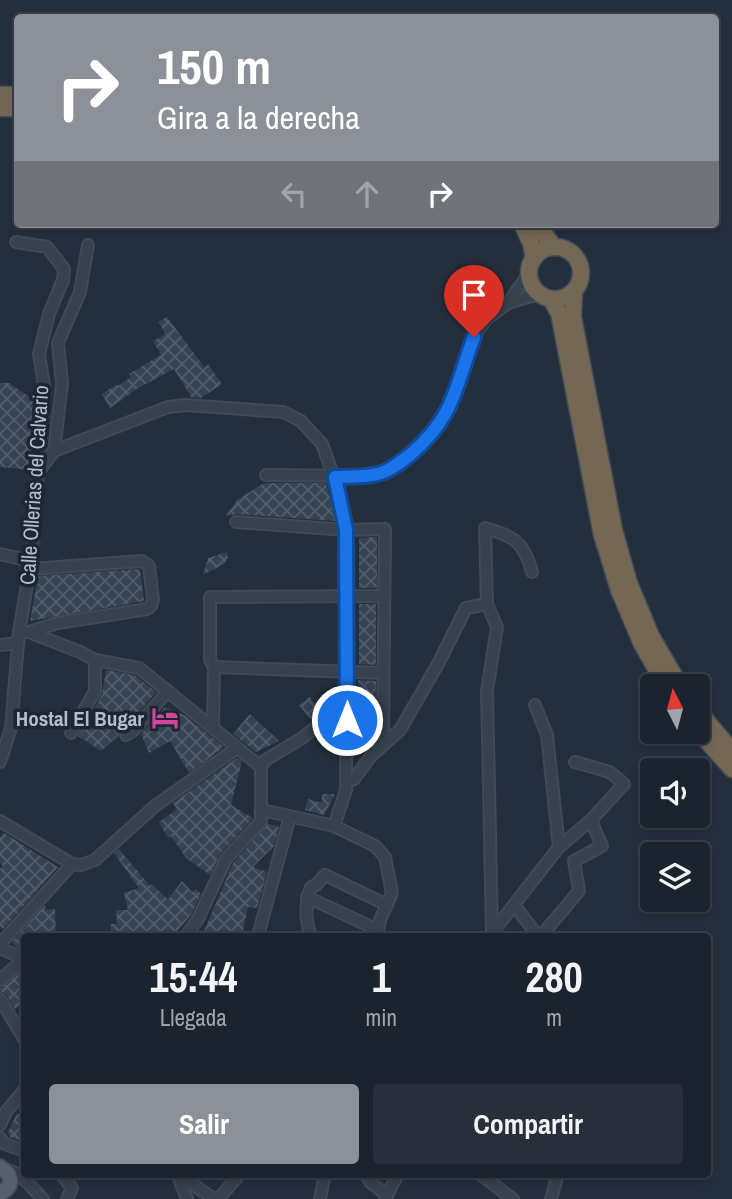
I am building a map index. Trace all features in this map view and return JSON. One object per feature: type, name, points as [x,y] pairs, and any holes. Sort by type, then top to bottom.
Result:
[{"type":"highway","points":[[524,228],[531,243],[532,286],[547,298],[559,313],[602,535],[615,579],[642,644],[659,674]]},
{"type":"highway","points":[[540,228],[554,247]]},
{"type":"highway","points":[[531,266],[546,248],[554,247],[571,253],[580,267],[581,276],[574,292],[573,317],[614,530],[629,583],[651,636],[673,674]]},
{"type":"highway","points":[[547,298],[560,299],[574,292]]},
{"type":"highway","points":[[710,725],[732,751]]},
{"type":"highway","points":[[710,744],[732,769]]},
{"type":"main road","points":[[8,1181],[19,1199]]},
{"type":"street","name":"Calle Ollerias del Calvario","points":[[0,762],[10,728],[30,565],[45,391],[39,354],[64,269],[47,247],[16,242]]},
{"type":"street","points":[[54,451],[62,384],[58,343],[80,292],[88,245]]},
{"type":"street","points":[[508,303],[531,266]]},
{"type":"street","points":[[265,475],[318,474],[335,477],[383,472],[404,460],[431,435],[452,402],[478,330],[486,319],[508,303],[531,296],[547,298]]},
{"type":"street","points":[[38,471],[54,451],[168,407],[186,405],[274,411],[293,417],[313,432],[329,458],[346,530],[347,782],[345,797],[334,826]]},
{"type":"street","points":[[236,522],[346,530],[385,529],[383,738],[358,740],[347,737]]},
{"type":"street","points":[[491,933],[487,691],[497,627],[487,604],[485,528],[513,537],[527,554],[532,572]]},
{"type":"street","points":[[0,554],[30,565],[142,561],[149,566],[153,598],[147,609],[58,623],[0,645]]},
{"type":"street","points":[[214,727],[210,597],[383,596]]},
{"type":"street","points":[[347,782],[354,779],[371,756],[400,730],[466,608],[487,604]]},
{"type":"street","points":[[22,635],[80,652],[95,660],[139,668],[261,766]]},
{"type":"street","points":[[71,733],[94,691],[95,660]]},
{"type":"street","points":[[214,667],[383,673]]},
{"type":"street","points":[[125,735],[133,731],[168,691]]},
{"type":"street","points":[[188,933],[198,919],[226,859],[262,818],[261,766],[264,761],[302,738],[347,703]]},
{"type":"street","points":[[535,705],[547,735],[559,847]]},
{"type":"street","points":[[0,821],[72,864],[81,865],[95,860],[155,806],[237,748]]},
{"type":"street","points":[[493,933],[559,847],[591,820],[624,784],[610,772],[575,762]]},
{"type":"street","points":[[262,810],[334,826],[375,846],[383,853],[392,888],[378,933],[307,897]]},
{"type":"street","points":[[259,933],[290,817]]},
{"type":"street","points":[[542,933],[579,891],[574,862],[602,846],[591,820]]},
{"type":"street","points":[[21,957],[0,946],[72,864]]},
{"type":"street","points":[[310,933],[307,927],[307,897],[311,887],[326,875],[387,905]]},
{"type":"street","points":[[514,905],[537,933]]},
{"type":"street","points":[[0,980],[21,962]]},
{"type":"street","points":[[0,999],[4,1016],[21,1036]]},
{"type":"street","points":[[0,1125],[3,1108],[21,1093]]},
{"type":"street","points":[[0,1138],[5,1144],[21,1151]]},
{"type":"street","points":[[64,1178],[72,1188],[67,1199]]},
{"type":"street","points":[[179,1178],[187,1199]]},
{"type":"street","points":[[183,1178],[216,1199],[236,1178]]},
{"type":"street","points":[[320,1199],[324,1178]]},
{"type":"street","points":[[368,1178],[386,1197],[396,1178]]},
{"type":"street","points":[[485,1178],[513,1199]]},
{"type":"street","points":[[551,1199],[557,1178]]},
{"type":"street","points":[[8,1181],[43,1199]]},
{"type":"building","points":[[167,317],[204,367],[208,364],[222,384],[201,398],[191,397],[174,369],[138,388],[110,408],[102,394],[117,384],[118,386],[131,377],[129,374],[161,355],[153,341],[166,334],[158,322]]},
{"type":"building","points":[[0,383],[9,383],[34,400],[30,470],[0,467]]},
{"type":"building","points":[[264,483],[326,483],[336,521],[237,514],[226,516],[237,500]]},
{"type":"building","points":[[377,537],[377,588],[359,588],[359,538]]},
{"type":"building","points":[[227,552],[228,558],[224,564],[203,575],[208,558]]},
{"type":"building","points":[[140,569],[144,601],[30,621],[38,576]]},
{"type":"building","points":[[359,604],[376,604],[376,665],[359,664]]},
{"type":"building","points":[[106,670],[134,675],[156,692],[128,725],[120,730],[118,736],[101,751],[78,736],[102,695]]},
{"type":"building","points":[[358,680],[376,681],[375,731],[359,732]]},
{"type":"building","points":[[310,697],[314,703],[318,701],[324,711],[311,720],[299,705]]},
{"type":"building","points":[[165,707],[184,715],[224,747],[189,773],[170,741],[149,753],[141,734]]},
{"type":"building","points":[[250,714],[279,741],[256,752],[233,734]]},
{"type":"building","points":[[237,758],[242,761],[231,805],[253,818],[220,854],[210,875],[186,858],[171,836],[168,838],[159,822],[177,809],[173,803]]},
{"type":"building","points":[[322,794],[335,794],[324,815],[305,810],[308,799],[322,803]]},
{"type":"building","points":[[268,824],[279,827],[274,846],[253,867],[267,872],[257,908],[248,907],[243,933],[203,933],[233,863]]},
{"type":"building","points":[[4,833],[58,867],[3,929],[0,927],[0,869],[3,866],[0,863],[0,837]]},
{"type":"building","points":[[119,849],[150,886],[151,884],[168,899],[182,881],[192,892],[196,889],[201,894],[191,915],[177,931],[111,933],[111,924],[117,924],[116,910],[128,910],[124,893],[139,888],[114,853]]},
{"type":"building","points":[[45,905],[46,910],[55,909],[56,933],[21,933],[21,950],[12,942]]},
{"type":"building","points":[[21,971],[21,1006],[15,1009],[0,988]]},
{"type":"building","points":[[17,1113],[21,1115],[21,1141],[10,1137],[8,1132]]},
{"type":"place","name":"Hostal El Bugar","points":[[165,718]]},
{"type":"route","points":[[347,720],[346,530],[335,477],[365,476],[383,472],[404,460],[431,435],[444,417],[459,387],[474,337]]}]
